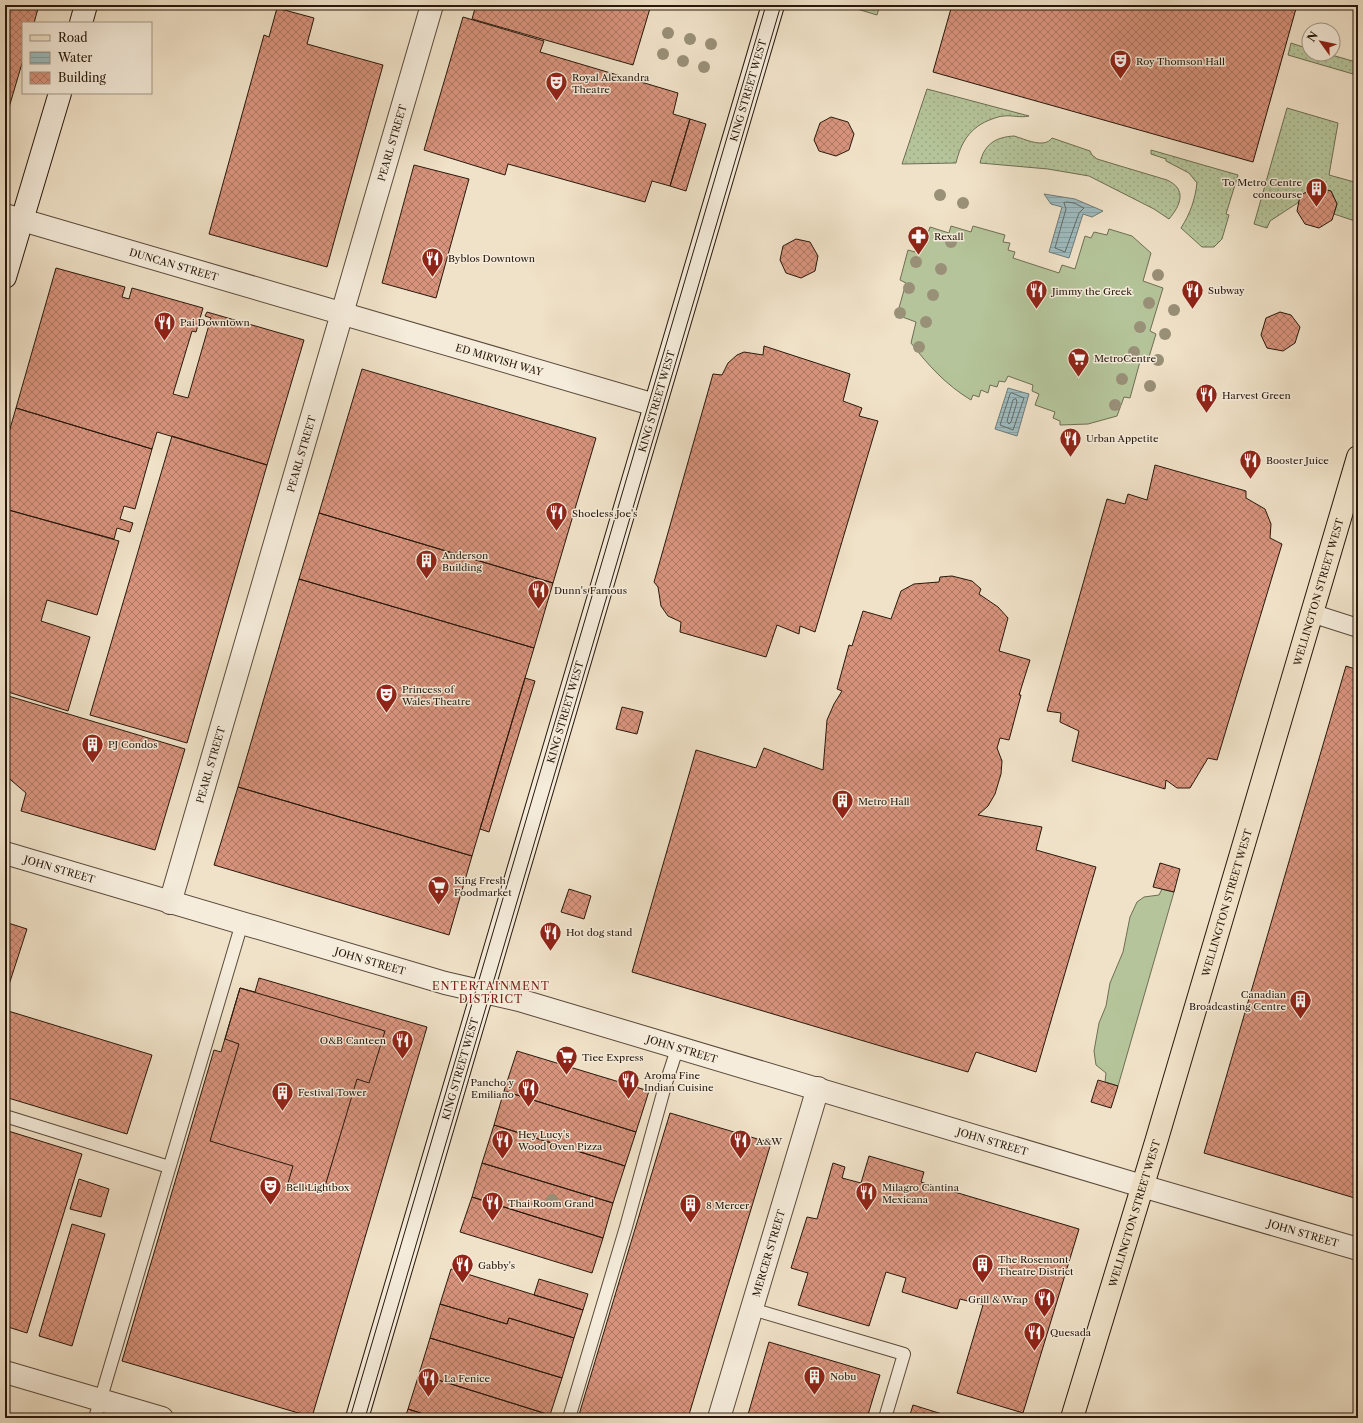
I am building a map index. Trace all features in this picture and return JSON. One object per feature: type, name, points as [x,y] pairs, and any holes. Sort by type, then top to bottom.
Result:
[{"type":"main road","name":"WELLINGTON STREET WEST","points":[[1072,1418],[1358,456]]},
{"type":"street","points":[[81,22],[86,5]]},
{"type":"street","name":"PEARL STREET","points":[[170,903],[432,5]]},
{"type":"street","name":"KING STREET WEST","points":[[357,1418],[773,5]]},
{"type":"street","points":[[5,277],[14,218],[60,94]]},
{"type":"street","name":"DUNCAN STREET","points":[[14,218],[342,314]]},
{"type":"street","name":"ED MIRVISH WAY","points":[[342,314],[656,405]]},
{"type":"street","points":[[1311,613],[1358,628]]},
{"type":"street","name":"JOHN STREET","points":[[5,853],[170,903],[446,983],[519,1000],[678,1046],[1142,1186],[1358,1249]]},
{"type":"street","name":"MERCER STREET","points":[[719,1418],[818,1088]]},
{"type":"street","points":[[5,1372],[98,1409],[162,1418]]},
{"type":"lane","points":[[98,1409],[242,923]]},
{"type":"lane","points":[[569,1418],[626,1227],[665,1086],[678,1046]]},
{"type":"lane","points":[[5,1116],[169,1167]]},
{"type":"lane","points":[[752,1309],[904,1354],[885,1418]]},
{"type":"green space","points":[[859,5],[880,5],[877,15],[857,9]]},
{"type":"green space","points":[[1291,43],[1301,46],[1301,59],[1288,55]]},
{"type":"green space","points":[[1341,58],[1356,62],[1353,74],[1312,62],[1341,62]]},
{"type":"green space","points":[[927,89],[1029,116],[1001,116],[984,122],[968,136],[961,148],[956,163],[902,164]]},
{"type":"green space","points":[[1287,108],[1338,123],[1329,175],[1358,183],[1358,222],[1334,214],[1337,204],[1331,191],[1314,187],[1300,196],[1299,202],[1270,221],[1267,228],[1254,224]]},
{"type":"green space","points":[[1014,136],[1039,143],[1044,143],[1052,138],[1090,151],[1097,159],[1167,180],[1177,188],[1180,193],[1177,208],[1169,219],[1154,209],[1089,176],[1048,169],[980,163],[984,151],[988,146],[996,140]]},
{"type":"green space","points":[[1151,150],[1238,175],[1226,214],[1229,215],[1222,239],[1214,247],[1202,247],[1181,228],[1192,207],[1197,183],[1189,173],[1166,161],[1166,159],[1151,154]]},
{"type":"green space","points":[[951,226],[971,232],[973,226],[1005,235],[1003,242],[1010,243],[1008,250],[1015,252],[1013,258],[1059,273],[1062,265],[1075,269],[1085,236],[1091,238],[1094,232],[1107,235],[1109,229],[1132,236],[1151,253],[1143,281],[1163,288],[1150,331],[1156,334],[1148,360],[1141,358],[1130,398],[1124,397],[1117,416],[1088,424],[1060,425],[1060,421],[1053,418],[1055,412],[1035,405],[1039,394],[1032,391],[1033,385],[1008,376],[1005,382],[999,381],[997,387],[990,385],[988,393],[981,390],[979,397],[973,395],[971,400],[953,388],[924,359],[911,343],[916,322],[897,315],[906,283],[900,280],[908,250],[915,252],[921,231],[928,233],[930,227],[949,233]]},
{"type":"green space","points":[[1162,889],[1174,892],[1118,1086],[1105,1082],[1106,1073],[1096,1065],[1094,1051],[1099,1023],[1106,1006],[1110,983],[1123,952],[1130,917],[1137,902],[1144,897],[1159,895]]},
{"type":"water","points":[[1044,194],[1075,199],[1103,211],[1092,217],[1083,214],[1069,258],[1049,252],[1062,207],[1051,204]]},
{"type":"water","points":[[1008,388],[1029,394],[1017,436],[995,429]]},
{"type":"building","points":[[5,5],[39,5],[34,22],[22,22],[22,63],[5,121]]},
{"type":"building","points":[[476,5],[651,5],[633,65],[472,19]]},
{"type":"building","name":"Roy Thomson Hall","points":[[952,5],[1297,5],[1253,162],[933,72]]},
{"type":"building","points":[[277,8],[314,18],[307,44],[383,65],[327,267],[209,234],[264,35],[269,37]]},
{"type":"building","name":"Royal Alexandra Theatre","points":[[463,17],[544,41],[540,52],[678,93],[673,114],[690,119],[670,186],[652,181],[645,202],[508,164],[505,175],[424,150]]},
{"type":"building","points":[[831,117],[848,122],[854,134],[849,150],[836,156],[819,151],[814,140],[820,123]]},
{"type":"building","points":[[690,119],[706,124],[686,191],[670,186]]},
{"type":"building","points":[[414,165],[469,179],[436,298],[382,283]]},
{"type":"building","name":"To Metro Centre concourse","points":[[1314,187],[1331,191],[1337,204],[1332,220],[1319,228],[1305,224],[1297,211],[1300,196]]},
{"type":"building","points":[[796,239],[810,242],[818,256],[815,271],[801,278],[786,273],[780,260],[783,246]]},
{"type":"building","points":[[56,268],[125,287],[122,297],[129,299],[132,288],[203,308],[196,332],[192,331],[173,394],[188,398],[211,318],[205,316],[207,312],[304,340],[267,465],[157,432],[152,449],[16,408]]},
{"type":"building","points":[[1280,312],[1291,315],[1300,327],[1295,343],[1283,351],[1267,348],[1261,335],[1266,318]]},
{"type":"building","points":[[764,346],[850,374],[843,401],[862,408],[859,416],[878,421],[815,632],[800,626],[799,634],[777,625],[766,657],[680,632],[681,622],[668,616],[661,606],[658,587],[654,582],[713,374],[722,375],[728,363],[737,355],[744,352],[763,355]]},
{"type":"building","points":[[362,369],[596,438],[553,583],[319,513]]},
{"type":"building","points":[[16,408],[152,449],[135,509],[124,506],[120,519],[133,523],[130,532],[117,528],[114,539],[5,509],[5,446]]},
{"type":"building","points":[[172,436],[267,465],[187,743],[90,715]]},
{"type":"building","points":[[1155,465],[1246,491],[1246,498],[1265,509],[1271,524],[1270,538],[1282,544],[1217,760],[1208,758],[1190,788],[1177,788],[1166,780],[1165,789],[1072,761],[1079,731],[1060,722],[1061,713],[1047,711],[1107,499],[1125,504],[1128,494],[1147,500]]},
{"type":"building","points":[[5,509],[119,541],[97,615],[47,600],[41,621],[90,637],[68,711],[5,691]]},
{"type":"building","name":"Anderson Building","points":[[319,513],[553,583],[534,648],[299,579]]},
{"type":"building","name":"Metro Hall","points":[[952,576],[972,581],[981,589],[979,594],[998,607],[1008,618],[999,651],[1030,660],[1019,695],[1021,695],[1009,740],[1000,738],[997,748],[1002,761],[1001,774],[995,794],[988,806],[978,815],[1042,827],[1036,850],[1096,867],[1036,1072],[976,1052],[968,1072],[632,972],[696,750],[756,768],[764,748],[823,770],[827,720],[842,691],[837,689],[849,645],[852,646],[863,611],[891,619],[901,591],[914,584],[939,582],[940,577]]},
{"type":"building","name":"Princess of Wales Theatre","points":[[299,579],[534,648],[472,856],[238,787]]},
{"type":"building","name":"Canadian Broadcasting Centre","points":[[1346,666],[1358,670],[1358,1199],[1204,1153]]},
{"type":"building","points":[[525,678],[535,681],[489,832],[480,829]]},
{"type":"building","name":"PJ Condos","points":[[5,695],[185,749],[155,850],[21,811],[26,793],[5,775]]},
{"type":"building","points":[[622,707],[643,712],[637,734],[616,729]]},
{"type":"building","points":[[238,787],[472,856],[449,935],[214,865]]},
{"type":"building","points":[[1160,863],[1180,869],[1174,892],[1153,887]]},
{"type":"building","points":[[569,889],[591,896],[584,919],[561,912]]},
{"type":"building","points":[[5,922],[27,929],[5,997]]},
{"type":"building","name":"Bell Lightbox","points":[[259,978],[427,1027],[312,1417],[122,1361],[214,1050],[221,1052],[240,988],[255,992]]},
{"type":"building","name":"Festival Tower","points":[[240,988],[385,1031],[369,1083],[357,1079],[323,1193],[288,1183],[293,1166],[210,1141],[239,1044],[225,1039]]},
{"type":"building","points":[[5,1010],[152,1055],[127,1134],[5,1097]]},
{"type":"building","points":[[517,1051],[649,1091],[636,1132],[504,1091]]},
{"type":"building","points":[[1098,1080],[1118,1086],[1111,1108],[1091,1102]]},
{"type":"building","points":[[504,1091],[636,1132],[625,1166],[494,1125]]},
{"type":"building","name":"8 Mercer","points":[[670,1113],[771,1143],[688,1418],[578,1418]]},
{"type":"building","points":[[494,1125],[625,1166],[613,1203],[482,1163]]},
{"type":"building","points":[[5,1130],[82,1154],[27,1333],[5,1326]]},
{"type":"building","name":"The Rosemont Theatre District","points":[[869,1156],[924,1172],[921,1182],[1079,1229],[1023,1413],[957,1393],[983,1305],[960,1299],[957,1309],[902,1292],[906,1278],[886,1272],[869,1326],[798,1305],[808,1273],[791,1268],[807,1217],[817,1219],[833,1163],[845,1167],[842,1178],[861,1183]]},
{"type":"building","points":[[482,1163],[613,1203],[603,1238],[472,1197]]},
{"type":"building","points":[[79,1179],[109,1189],[101,1217],[70,1209]]},
{"type":"building","points":[[472,1197],[603,1238],[592,1273],[460,1232]]},
{"type":"building","points":[[72,1224],[105,1234],[72,1346],[39,1336]]},
{"type":"building","points":[[451,1269],[583,1310],[574,1338],[509,1318],[507,1324],[440,1304]]},
{"type":"building","points":[[539,1279],[588,1294],[583,1310],[534,1295]]},
{"type":"building","points":[[440,1304],[507,1324],[509,1318],[574,1338],[562,1378],[430,1338]]},
{"type":"building","points":[[430,1338],[562,1378],[550,1415],[419,1374]]},
{"type":"building","name":"Nobu","points":[[769,1342],[880,1375],[867,1418],[747,1418]]},
{"type":"building","points":[[419,1374],[550,1415],[549,1418],[436,1418],[408,1409]]},
{"type":"building","points":[[913,1405],[955,1418],[909,1418]]},
{"type":"building","points":[[408,1409],[436,1418],[405,1418]]},
{"type":"tram line","points":[[350,1418],[766,5]]},
{"type":"tram line","points":[[365,1418],[781,5]]},
{"type":"place","name":"Roy Thomson Hall","points":[[1120,80]]},
{"type":"place","name":"Royal Alexandra Theatre","points":[[556,102]]},
{"type":"place","name":"To Metro Centre concourse","points":[[1317,208]]},
{"type":"place","name":"Rexall","points":[[918,256]]},
{"type":"place","name":"Byblos Downtown","points":[[433,278]]},
{"type":"place","name":"Jimmy the Greek","points":[[1036,310]]},
{"type":"place","name":"Subway","points":[[1192,310]]},
{"type":"place","name":"Pai Downtown","points":[[165,342]]},
{"type":"place","name":"MetroCentre","points":[[1078,378]]},
{"type":"place","name":"Harvest Green","points":[[1207,414]]},
{"type":"place","name":"Urban Appetite","points":[[1070,458]]},
{"type":"place","name":"Booster Juice","points":[[1251,480]]},
{"type":"place","name":"Shoeless Joe's","points":[[557,532]]},
{"type":"place","name":"Anderson Building","points":[[426,580]]},
{"type":"place","name":"Dunn's Famous","points":[[539,610]]},
{"type":"place","name":"Princess of Wales Theatre","points":[[386,714]]},
{"type":"place","name":"PJ Condos","points":[[93,764]]},
{"type":"place","name":"Metro Hall","points":[[843,820]]},
{"type":"place","name":"King Fresh Foodmarket","points":[[438,906]]},
{"type":"place","name":"Hot dog stand","points":[[551,952]]},
{"type":"place","name":"Canadian Broadcasting Centre","points":[[1301,1020]]},
{"type":"place","name":"O&B Canteen","points":[[402,1060]]},
{"type":"place","name":"Tiee Express","points":[[567,1076]]},
{"type":"place","name":"Aroma Fine Indian Cuisine","points":[[629,1100]]},
{"type":"place","name":"Pancho y Emiliano","points":[[529,1108]]},
{"type":"place","name":"Festival Tower","points":[[283,1112]]},
{"type":"place","name":"Hey Lucy's Wood Oven Pizza","points":[[503,1160]]},
{"type":"place","name":"A&W","points":[[741,1160]]},
{"type":"place","name":"Bell Lightbox","points":[[271,1206]]},
{"type":"place","name":"Milagro Cantina Mexicana","points":[[867,1212]]},
{"type":"place","name":"Thai Room Grand","points":[[492,1222]]},
{"type":"place","name":"8 Mercer","points":[[691,1224]]},
{"type":"place","name":"Gabby's","points":[[463,1284]]},
{"type":"place","name":"The Rosemont Theatre District","points":[[983,1284]]},
{"type":"place","name":"Grill & Wrap","points":[[1044,1318]]},
{"type":"place","name":"Quesada","points":[[1034,1352]]},
{"type":"place","name":"Nobu","points":[[814,1396]]},
{"type":"place","name":"La Fenice","points":[[429,1398]]},
{"type":"district","name":"ENTERTAINMENT DISTRICT","points":[[491,992]]}]
